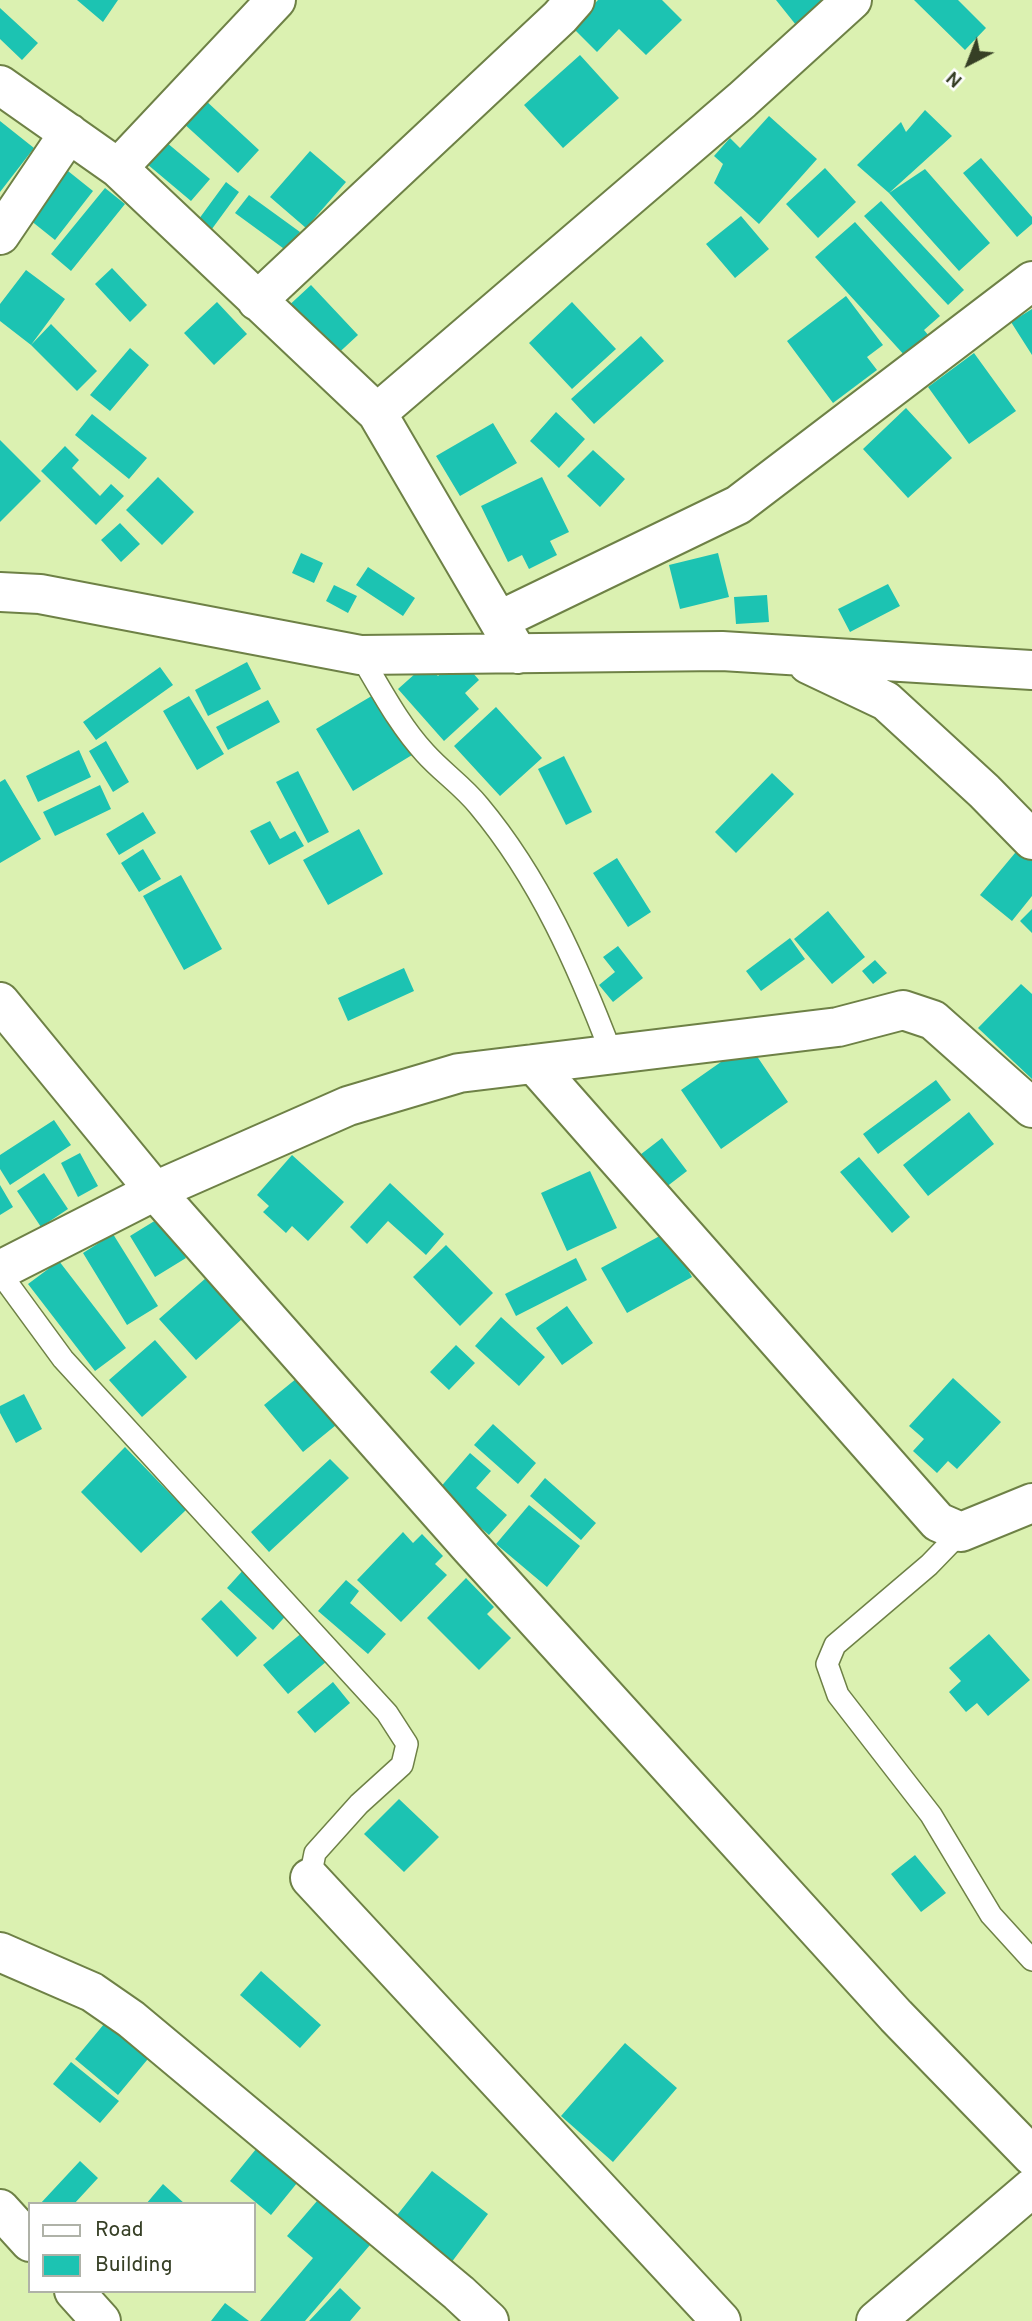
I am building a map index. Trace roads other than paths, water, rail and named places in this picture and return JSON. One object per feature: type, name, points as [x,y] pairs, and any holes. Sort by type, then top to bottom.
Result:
[{"type":"street","points":[[118,168],[276,0]]},
{"type":"street","points":[[257,301],[575,0]]},
{"type":"street","points":[[377,413],[742,100],[852,0]]},
{"type":"street","points":[[0,85],[118,168],[377,413],[518,654]]},
{"type":"street","points":[[0,235],[69,133]]},
{"type":"street","points":[[500,620],[738,505],[1032,281]]},
{"type":"street","points":[[0,592],[40,594],[360,655],[722,651],[1032,670]]},
{"type":"street","points":[[791,656],[886,701],[984,790],[1032,840]]},
{"type":"street","points":[[0,1002],[155,1191],[470,1547],[896,2016],[1032,2156]]},
{"type":"street","points":[[0,1272],[155,1191],[348,1106],[459,1073],[838,1027],[903,1010],[933,1020],[1032,1108]]},
{"type":"street","points":[[534,1064],[938,1522],[961,1532],[1032,1503]]},
{"type":"street","points":[[310,1878],[721,2321]]},
{"type":"street","points":[[0,1952],[92,1992],[131,2019],[489,2321]]},
{"type":"street","points":[[876,2321],[1032,2188]]},
{"type":"street","points":[[0,2209],[28,2240]]},
{"type":"street","points":[[76,2293],[101,2321]]},
{"type":"lane","points":[[360,655],[423,752],[478,805],[539,891],[582,977],[612,1055]]},
{"type":"lane","points":[[0,1272],[63,1359],[387,1713],[407,1744],[402,1765],[359,1804],[315,1853],[310,1878]]},
{"type":"lane","points":[[961,1532],[929,1565],[835,1645],[827,1664],[838,1695],[931,1815],[991,1915],[1032,1960]]}]
